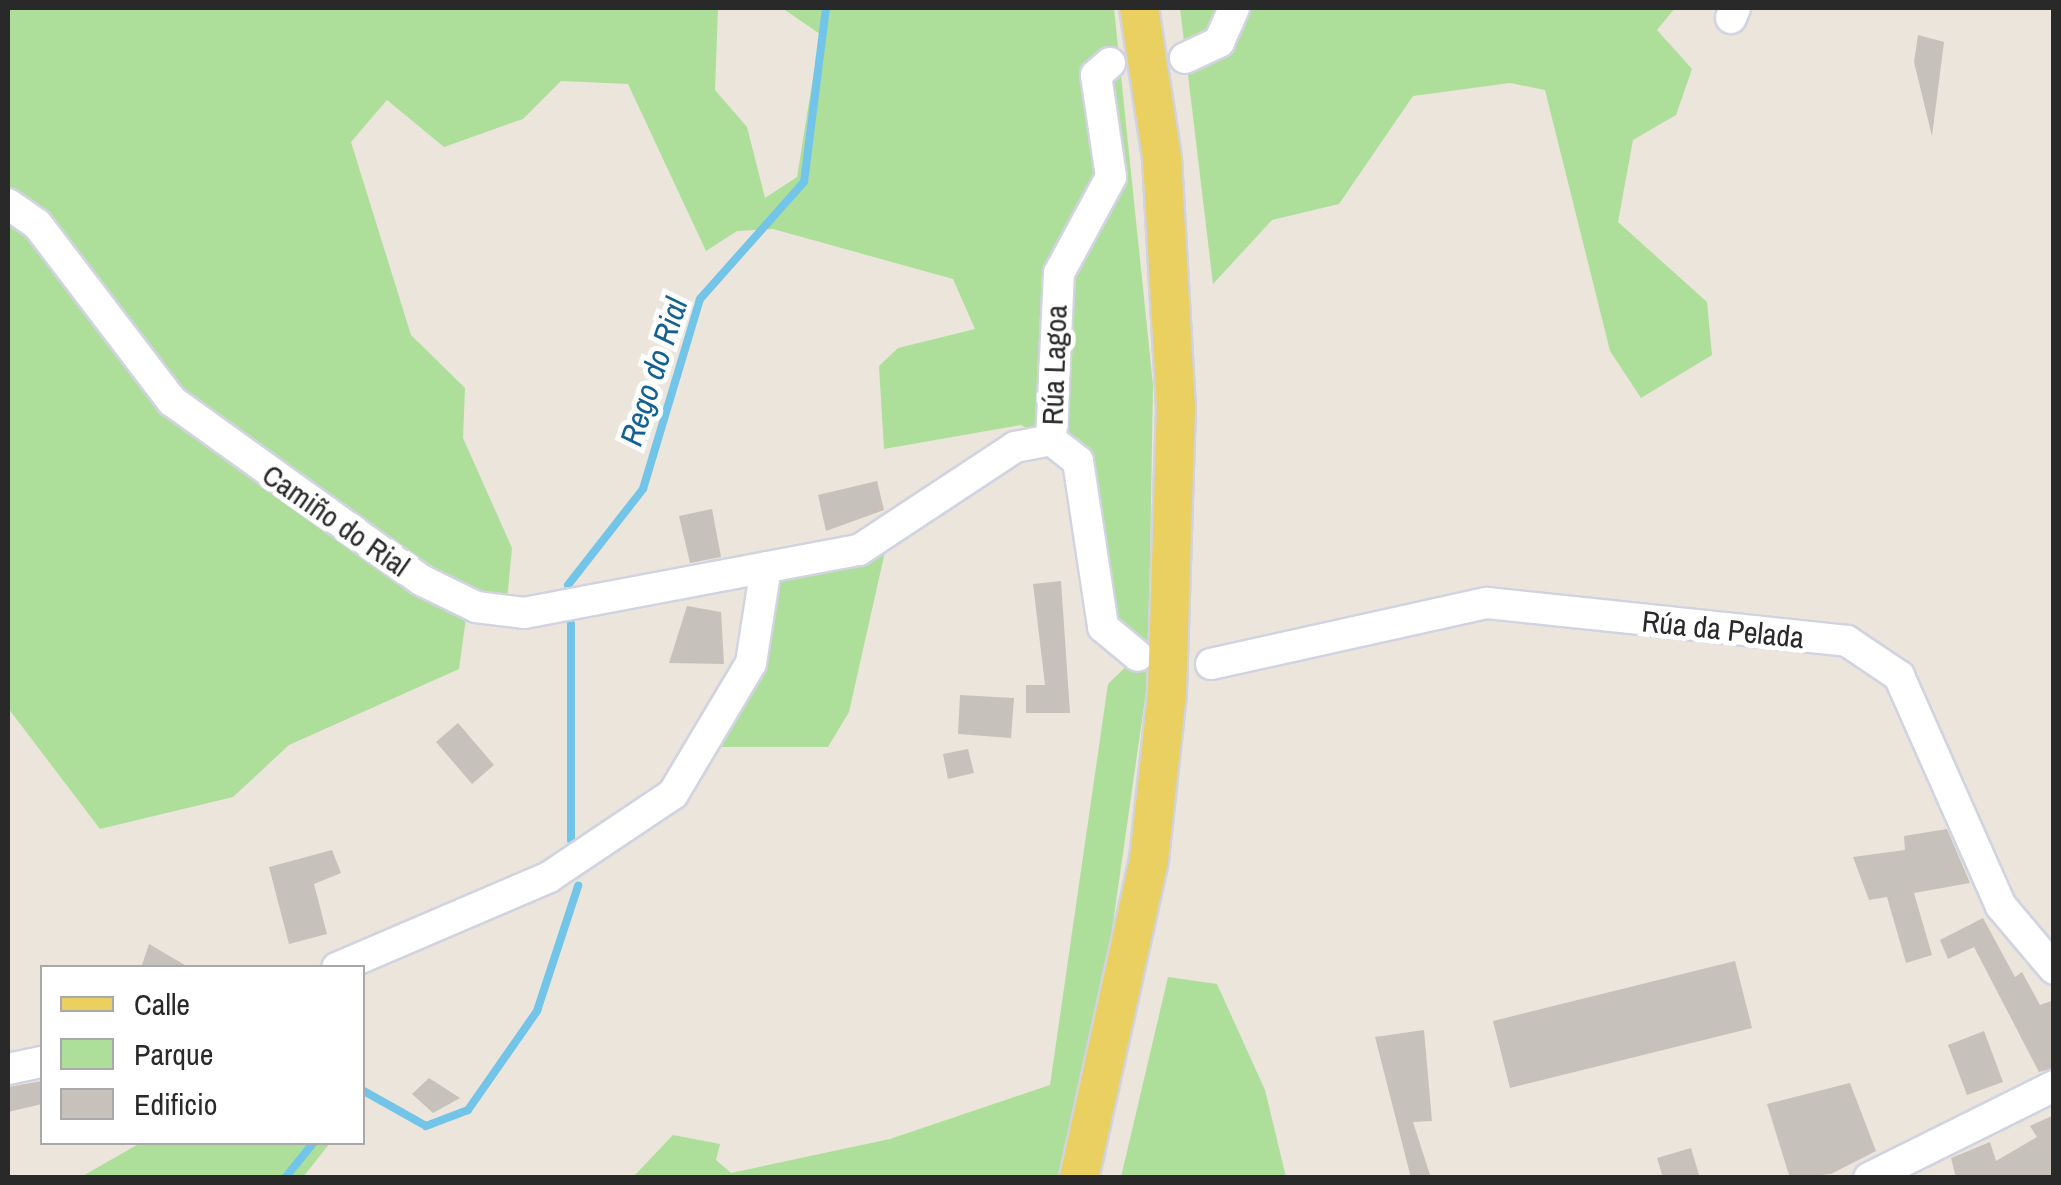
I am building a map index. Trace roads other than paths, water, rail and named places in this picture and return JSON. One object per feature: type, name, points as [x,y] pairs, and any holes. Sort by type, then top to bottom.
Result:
[{"type":"main road","points":[[1078,1178],[1150,859],[1167,692],[1176,409],[1162,158],[1140,8]]},
{"type":"street","points":[[1185,58],[1219,42],[1234,8]]},
{"type":"street","name":"Rúa Lagoa","points":[[1110,63],[1096,75],[1111,177],[1059,273],[1050,440],[1078,461],[1103,627],[1138,656]]},
{"type":"street","name":"Camiño do Rial","points":[[8,204],[37,224],[172,401],[421,580],[462,600],[524,613],[858,550],[1015,447],[1050,440]]},
{"type":"street","points":[[345,965],[549,877],[673,794],[751,663],[766,566]]},
{"type":"street","name":"Rúa da Pelada","points":[[1211,664],[1487,603],[1847,641],[1899,676],[2001,906],[2054,969]]},
{"type":"street","points":[[8,1069],[40,1062]]},
{"type":"street","points":[[1869,1178],[2054,1086]]},
{"type":"waterway","name":"Rego do Rial","points":[[568,585],[643,489],[700,299],[804,182],[826,8]]},
{"type":"waterway","name":"Rego do Rial","points":[[571,624],[571,840]]},
{"type":"waterway","name":"Rego do Rial","points":[[365,1092],[426,1126],[468,1110],[537,1011],[578,886]]},
{"type":"waterway","name":"Rego do Rial","points":[[285,1178],[312,1145]]}]
